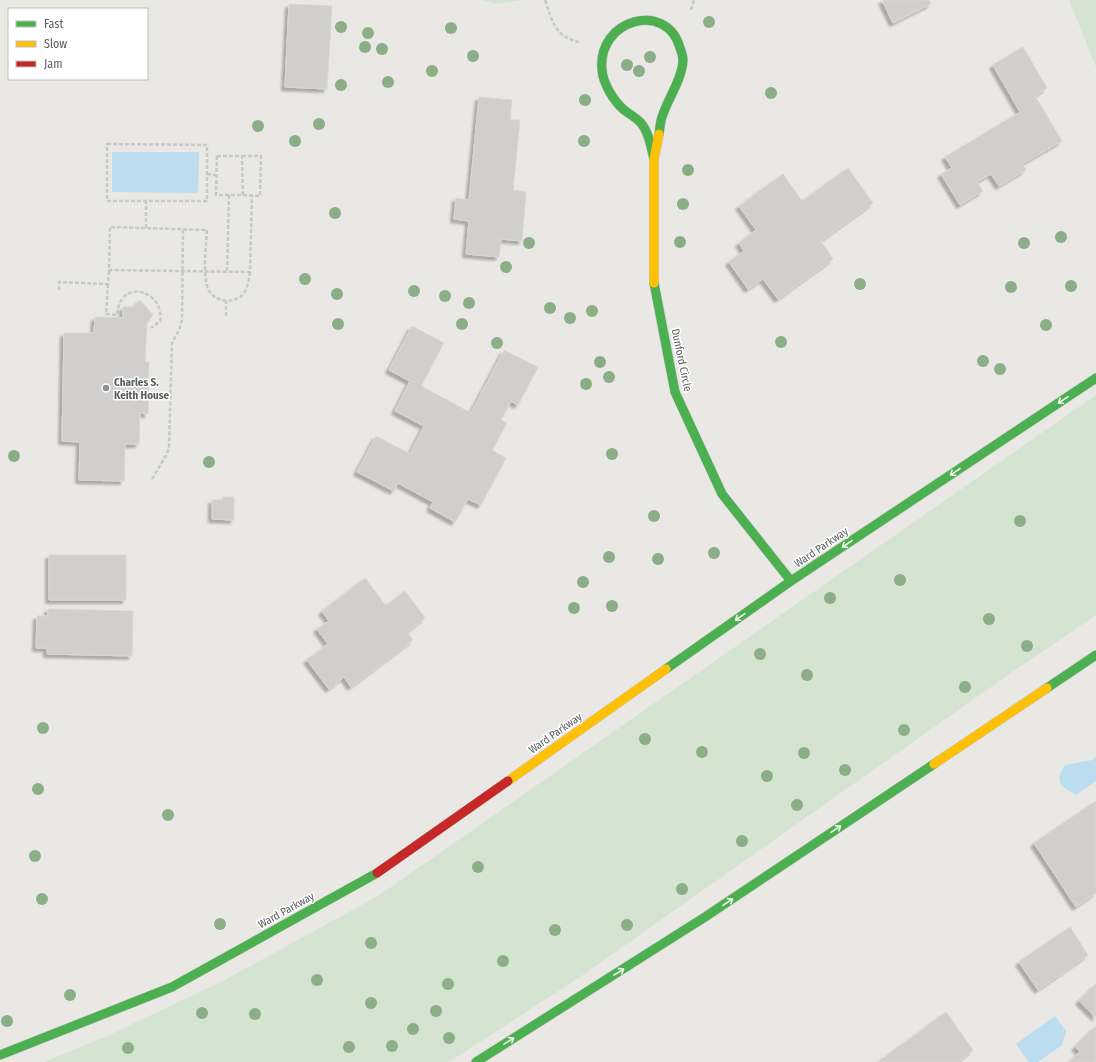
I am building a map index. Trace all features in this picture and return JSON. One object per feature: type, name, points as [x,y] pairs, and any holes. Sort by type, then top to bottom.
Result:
[{"type":"main road","name":"Dunford Circle","points":[[654,159],[647,135],[641,123],[622,108],[607,87],[602,70],[603,52],[610,36],[623,23],[637,18],[650,17],[667,24],[678,38],[683,59],[678,81],[662,117],[654,159],[654,282],[675,392],[722,494],[791,581]]},
{"type":"main road","name":"Ward Parkway","points":[[0,1055],[172,986],[372,877],[791,581],[1096,378]]},
{"type":"main road","points":[[476,1062],[705,917],[1096,655]]},
{"type":"path","points":[[545,0],[556,30],[567,39],[579,42]]},
{"type":"path","points":[[689,14],[694,0]]},
{"type":"path","points":[[107,144],[207,145],[207,174],[207,201],[106,201],[107,144]]},
{"type":"path","points":[[217,156],[242,156],[261,156],[260,196],[216,195],[217,156]]},
{"type":"path","points":[[242,156],[243,195]]},
{"type":"path","points":[[207,174],[216,175]]},
{"type":"path","points":[[227,272],[229,195]]},
{"type":"path","points":[[150,328],[160,320],[160,310],[155,300],[146,293],[136,292],[127,294],[119,301],[117,315],[106,314],[110,227],[207,230],[207,286],[210,292],[220,300],[233,300],[244,292],[250,272],[252,195]]},
{"type":"path","points":[[146,201],[146,228]]},
{"type":"path","points":[[152,479],[167,454],[169,446],[172,343],[182,324],[183,229]]},
{"type":"path","points":[[109,270],[250,272]]},
{"type":"path","points":[[59,290],[59,282],[108,284]]},
{"type":"path","points":[[226,301],[226,316]]},
{"type":"green space","points":[[482,0],[522,0],[497,4]]},
{"type":"green space","points":[[1069,0],[1096,0],[1096,67]]},
{"type":"green space","points":[[1096,395],[1096,615],[1008,675],[577,979],[455,1058],[447,1062],[44,1062],[107,1036],[223,981],[378,896]]},
{"type":"water","points":[[112,152],[199,152],[198,193],[112,192]]},
{"type":"water","points":[[1096,756],[1096,781],[1076,795],[1060,783],[1060,776],[1065,765],[1092,760]]},
{"type":"water","points":[[1055,1016],[1066,1031],[1062,1045],[1038,1062],[1029,1062],[1016,1044]]},
{"type":"building","points":[[882,0],[929,0],[931,4],[893,23]]},
{"type":"building","points":[[289,4],[332,6],[327,89],[285,87]]},
{"type":"building","points":[[1023,47],[1047,88],[1035,96],[1062,141],[1022,164],[1026,170],[999,186],[991,174],[977,182],[983,191],[960,205],[941,174],[952,168],[945,157],[1020,112],[993,65]]},
{"type":"building","points":[[479,97],[512,100],[510,120],[520,120],[513,190],[526,192],[522,241],[501,239],[499,257],[466,254],[469,221],[454,219],[456,198],[469,200]]},
{"type":"building","points":[[848,168],[873,203],[821,241],[833,259],[778,299],[763,279],[748,289],[729,262],[744,251],[739,243],[756,230],[739,206],[783,174],[802,201]]},
{"type":"building","name":"Charles S. Keith House","points":[[140,300],[153,315],[147,322],[145,362],[149,362],[148,414],[140,413],[139,444],[125,444],[124,481],[79,480],[80,442],[62,441],[64,333],[94,333],[95,317],[123,318],[123,307],[133,307]]},
{"type":"building","points":[[412,326],[444,343],[421,386],[471,413],[504,350],[538,367],[518,405],[511,401],[501,420],[507,423],[492,450],[506,458],[481,505],[468,499],[455,522],[430,508],[433,502],[398,483],[394,491],[357,472],[376,436],[410,454],[424,426],[395,411],[410,381],[389,370]]},
{"type":"building","points":[[223,497],[234,497],[234,520],[212,519],[212,500],[223,500]]},
{"type":"building","points":[[49,555],[126,555],[126,600],[49,600]]},
{"type":"building","points":[[365,578],[386,606],[405,591],[425,618],[407,632],[413,640],[351,687],[344,677],[329,689],[307,660],[328,644],[317,629],[329,621],[322,611]]},
{"type":"building","points":[[48,609],[133,611],[132,656],[47,654],[47,648],[36,648],[37,616],[48,616]]},
{"type":"building","points":[[1096,801],[1096,893],[1076,907],[1034,843]]},
{"type":"building","points":[[1070,927],[1088,955],[1038,990],[1019,962]]},
{"type":"building","points":[[1096,984],[1096,1018],[1079,1001]]},
{"type":"building","points":[[946,1012],[973,1050],[958,1062],[878,1062]]},
{"type":"building","points":[[1096,1026],[1096,1062],[1069,1062],[1080,1052],[1075,1047]]},
{"type":"traffic: fast","points":[[654,159],[646,130],[638,120],[623,109],[616,101],[606,86],[602,70],[603,52],[610,38],[621,28],[634,22],[648,20],[662,24],[673,33],[682,55],[683,60],[680,75],[662,117],[659,134]]},
{"type":"traffic: fast","points":[[654,283],[675,392],[722,494],[791,581]]},
{"type":"traffic: fast","points":[[666,669],[791,581],[1096,378]]},
{"type":"traffic: fast","points":[[1047,688],[1096,655]]},
{"type":"traffic: fast","points":[[476,1062],[705,917],[934,764]]},
{"type":"traffic: fast","points":[[0,1055],[172,987],[377,873]]},
{"type":"traffic: slow","points":[[654,283],[654,159],[659,134]]},
{"type":"traffic: slow","points":[[508,781],[666,669]]},
{"type":"traffic: slow","points":[[934,764],[1047,688]]},
{"type":"traffic: jam","points":[[377,873],[508,781]]},
{"type":"place","name":"Charles S. Keith House","points":[[106,388]]}]
